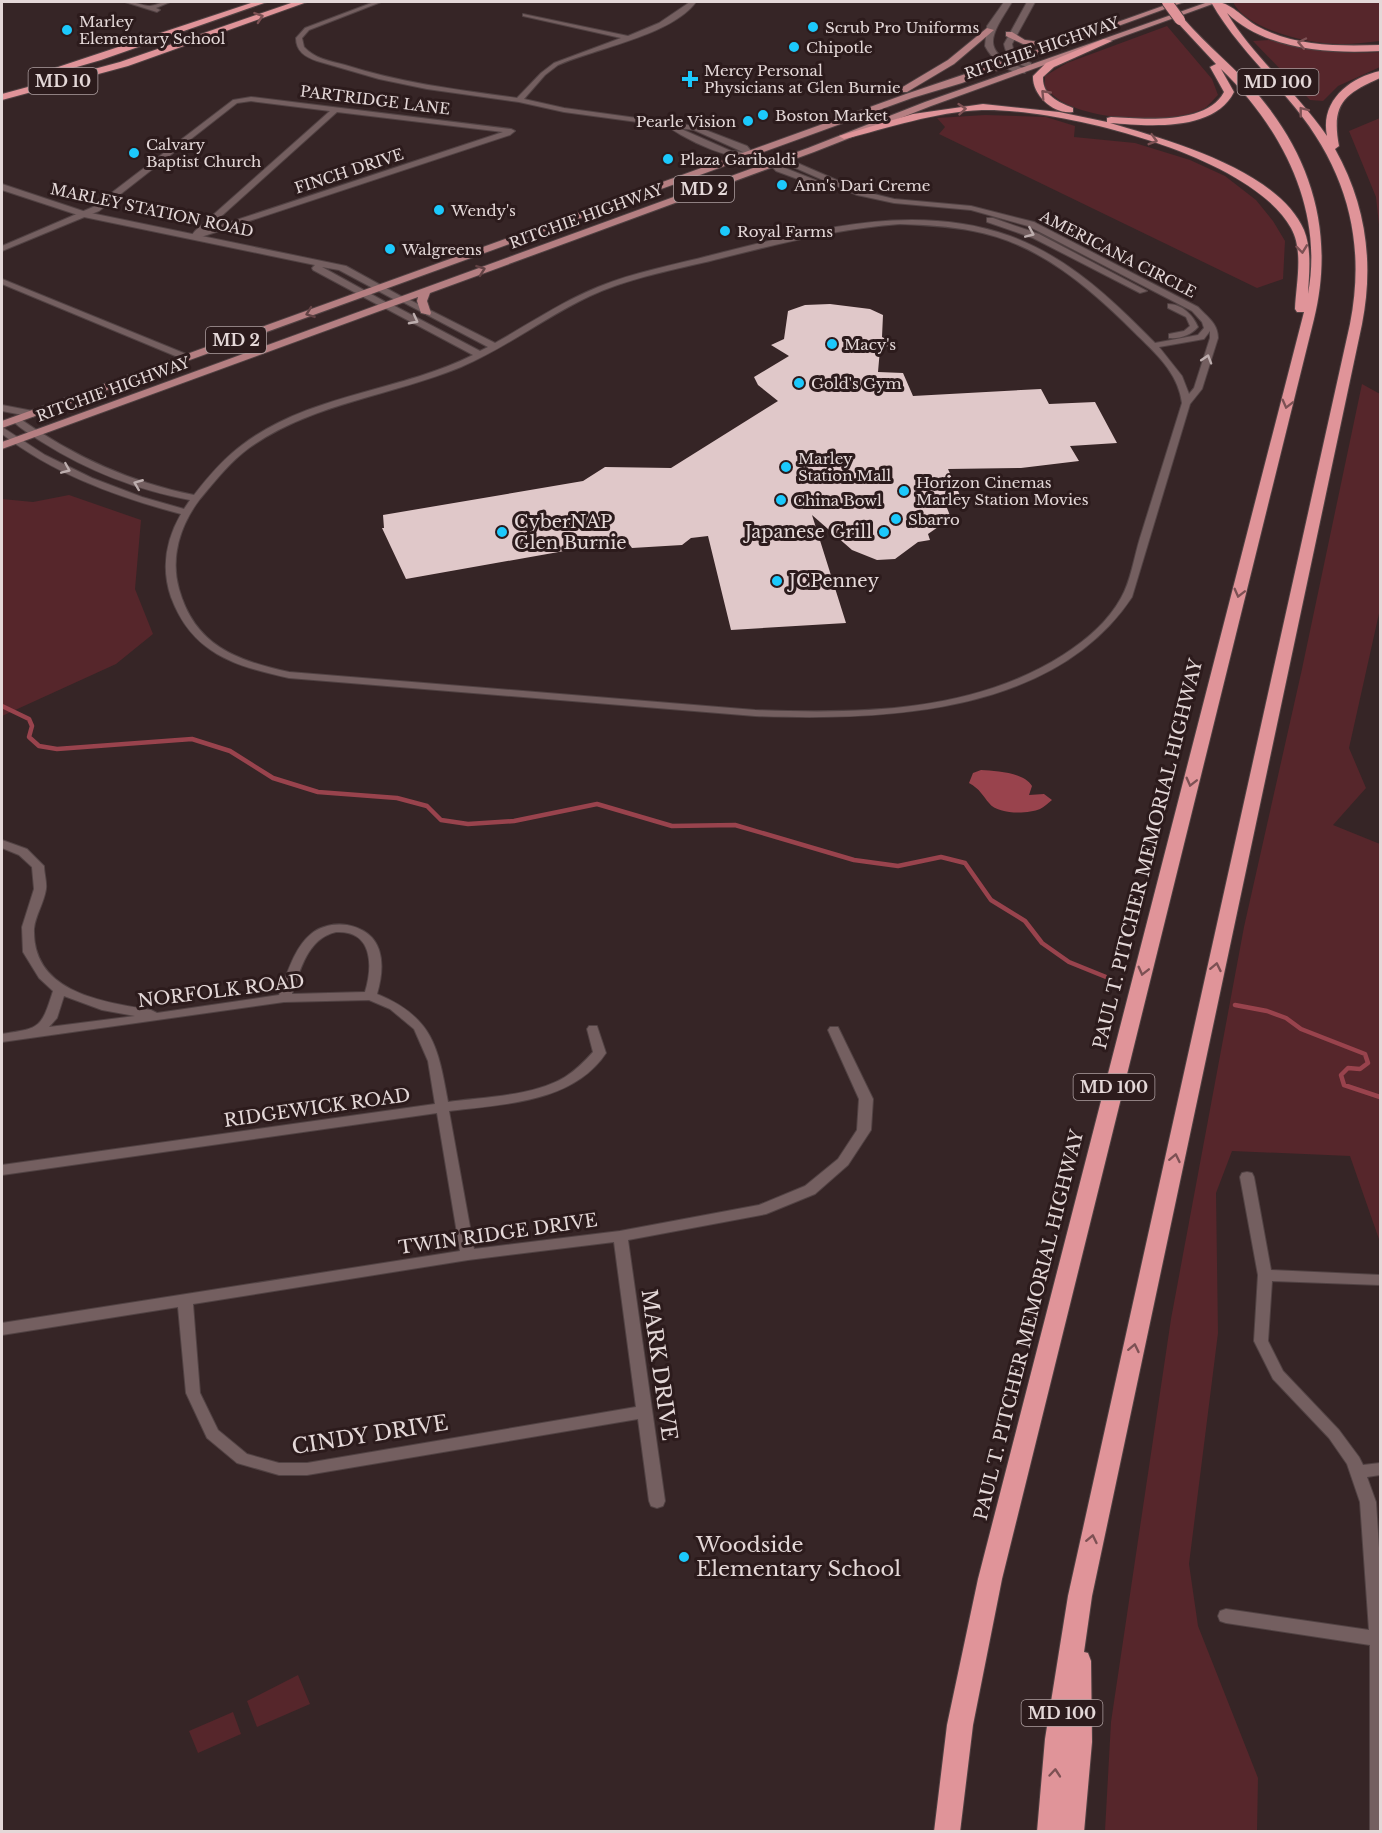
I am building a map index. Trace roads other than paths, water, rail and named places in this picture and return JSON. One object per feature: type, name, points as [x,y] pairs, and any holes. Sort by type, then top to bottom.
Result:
[{"type":"highway","name":"MD 10","points":[[36,76],[97,58],[262,2]]},
{"type":"highway","name":"MD 10","points":[[2,97],[135,60],[302,2]]},
{"type":"highway","name":"PAUL T. PITCHER MEMORIAL HIGHWAY","points":[[947,1832],[960,1725],[990,1579],[1301,347],[1317,272],[1313,213],[1290,150],[1256,100],[1193,36],[1167,2]]},
{"type":"highway","points":[[1219,3],[1252,27],[1282,39],[1339,49],[1380,48]]},
{"type":"highway","name":"MD 100","points":[[1050,1832],[1058,1739],[1080,1596],[1360,303],[1363,273],[1356,214],[1335,160],[1312,122],[1248,50],[1219,3]]},
{"type":"highway","points":[[1107,41],[1042,70],[1036,83],[1044,96],[1076,112],[1110,120],[1165,121],[1207,113],[1224,104],[1229,92],[1215,66],[1193,36]]},
{"type":"highway","points":[[1335,160],[1329,128],[1332,108],[1351,89],[1380,74]]},
{"type":"highway","points":[[844,136],[938,111],[983,107],[1025,109],[1089,122],[1151,139],[1208,159],[1257,185],[1287,212],[1296,226],[1302,241],[1303,260],[1301,347]]},
{"type":"highway","points":[[1071,1832],[1079,1742],[1080,1596]]},
{"type":"main road","points":[[877,108],[880,101],[910,87],[951,62],[990,30],[1008,2]]},
{"type":"main road","points":[[1031,2],[1028,10],[1009,34],[1008,48],[1017,61],[1034,67]]},
{"type":"main road","name":"RITCHIE HIGHWAY","points":[[2,425],[877,108],[1017,61],[1180,2]]},
{"type":"main road","name":"RITCHIE HIGHWAY","points":[[2,446],[1022,71],[1219,3]]},
{"type":"main road","points":[[990,30],[989,47],[996,57],[1005,64],[1022,71]]},
{"type":"main road","points":[[1009,34],[1016,40],[1034,44],[1072,41]]},
{"type":"main road","points":[[774,163],[772,155],[777,151],[933,93],[959,81]]},
{"type":"main road","name":"MARLEY STATION ROAD","points":[[2,187],[84,214],[342,268],[401,299]]},
{"type":"main road","name":"MARLEY STATION ROAD","points":[[298,258],[386,305]]},
{"type":"main road","points":[[426,290],[422,301],[426,313]]},
{"type":"street","points":[[128,2],[153,9],[167,2]]},
{"type":"street","name":"AMERICANA CIRCLE","points":[[378,2],[307,29],[299,38],[301,48],[321,60],[381,78],[444,90],[519,100],[564,110],[668,124],[683,134],[730,153],[749,154],[774,163],[788,172],[872,204],[969,215],[1022,230],[1183,312],[1193,321],[1194,327],[1187,333],[1149,343]]},
{"type":"street","points":[[519,100],[556,64],[662,26],[693,2]]},
{"type":"street","points":[[525,15],[629,39]]},
{"type":"street","name":"PARTRIDGE LANE","points":[[84,214],[96,209],[235,101],[251,99],[511,131]]},
{"type":"street","points":[[195,236],[336,109]]},
{"type":"street","name":"FINCH DRIVE","points":[[195,236],[511,131]]},
{"type":"street","name":"AMERICANA CIRCLE","points":[[774,163],[792,164],[860,194],[877,198],[971,208],[1031,224],[1184,303],[1202,315],[1208,328],[1201,337],[1149,343]]},
{"type":"street","points":[[2,249],[84,214]]},
{"type":"street","points":[[900,222],[966,226],[995,232],[1027,245],[1072,271],[1149,343],[1178,375],[1185,392],[1186,404],[1129,593],[1119,610],[1095,638],[1053,665],[1001,688],[946,703],[872,714],[778,714],[318,678],[260,669],[234,659],[213,646],[190,627],[174,592],[170,556],[174,536],[195,498],[223,465],[241,449],[286,422],[337,401],[424,377],[480,355],[558,309],[605,287],[639,276],[836,229],[900,222]]},
{"type":"street","points":[[2,281],[188,358]]},
{"type":"street","points":[[401,299],[495,347]]},
{"type":"street","points":[[386,305],[480,355]]},
{"type":"street","points":[[1186,404],[1198,389],[1214,338],[1212,324],[1202,315]]},
{"type":"street","points":[[2,408],[33,414]]},
{"type":"street","points":[[16,420],[58,450],[106,471],[156,490],[195,498]]},
{"type":"street","points":[[2,430],[15,441],[58,466],[137,498],[186,512]]},
{"type":"street","points":[[2,844],[23,852],[38,866],[40,889],[28,927],[29,952],[44,975],[60,990],[102,1006],[164,1015]]},
{"type":"street","points":[[284,998],[305,947],[318,934],[338,928],[355,929],[366,935],[373,948],[376,979],[370,996]]},
{"type":"street","points":[[34,1034],[51,1018],[60,990]]},
{"type":"street","name":"NORFOLK ROAD","points":[[2,1038],[284,998],[370,996],[394,1006],[419,1028],[434,1061],[468,1255]]},
{"type":"street","name":"RIDGEWICK ROAD","points":[[2,1170],[512,1098],[560,1087],[582,1073],[600,1053],[593,1029]]},
{"type":"street","name":"TWIN RIDGE DRIVE","points":[[2,1329],[468,1255],[620,1236],[761,1210],[810,1190],[843,1162],[864,1130],[866,1099],[834,1030]]},
{"type":"street","points":[[1247,1177],[1265,1275],[1261,1341],[1278,1375],[1334,1434],[1354,1461],[1368,1502],[1379,1638],[1377,1814],[1379,1832]]},
{"type":"street","name":"MARK DRIVE","points":[[620,1236],[657,1501]]},
{"type":"street","points":[[1265,1275],[1380,1280]]},
{"type":"street","name":"CINDY DRIVE","points":[[185,1300],[193,1393],[212,1434],[242,1459],[279,1469],[307,1468],[644,1412]]},
{"type":"street","points":[[1357,1472],[1380,1469]]},
{"type":"street","points":[[1226,1616],[1379,1638]]},
{"type":"waterway","points":[[2,706],[29,719],[32,726],[29,737],[39,746],[57,749],[192,739],[230,751],[273,778],[318,792],[397,798],[427,806],[441,820],[468,824],[514,821],[597,804],[672,826],[735,825],[854,860],[898,866],[941,857],[965,863],[991,900],[1025,921],[1042,943],[1069,962],[1111,979]]},
{"type":"waterway","points":[[1235,1005],[1267,1011],[1286,1018],[1301,1029],[1365,1054],[1368,1063],[1360,1069],[1348,1068],[1341,1075],[1344,1085],[1380,1097]]},
{"type":"place","name":"Scrub Pro Uniforms","points":[[813,27]]},
{"type":"place","name":"Marley Elementary School","points":[[67,30]]},
{"type":"place","name":"Chipotle","points":[[794,47]]},
{"type":"place","name":"Mercy Personal Physicians at Glen Burnie","points":[[690,79]]},
{"type":"place","name":"Boston Market","points":[[763,115]]},
{"type":"place","name":"Pearle Vision","points":[[748,121]]},
{"type":"place","name":"Calvary Baptist Church","points":[[134,153]]},
{"type":"place","name":"Plaza Garibaldi","points":[[668,159]]},
{"type":"place","name":"Ann's Dari Creme","points":[[782,185]]},
{"type":"place","name":"Wendy's","points":[[439,210]]},
{"type":"place","name":"Royal Farms","points":[[725,231]]},
{"type":"place","name":"Walgreens","points":[[390,249]]},
{"type":"place","name":"Macy's","points":[[832,344]]},
{"type":"place","name":"Gold's Gym","points":[[799,383]]},
{"type":"place","name":"Marley Station Mall","points":[[786,467]]},
{"type":"place","name":"Horizon Cinemas Marley Station Movies","points":[[904,491]]},
{"type":"place","name":"China Bowl","points":[[781,500]]},
{"type":"place","name":"Sbarro","points":[[896,519]]},
{"type":"place","name":"CyberNAP Glen Burnie","points":[[502,532]]},
{"type":"place","name":"Japanese Grill","points":[[884,532]]},
{"type":"place","name":"JCPenney","points":[[777,581]]},
{"type":"place","name":"Woodside Elementary School","points":[[684,1557]]}]
